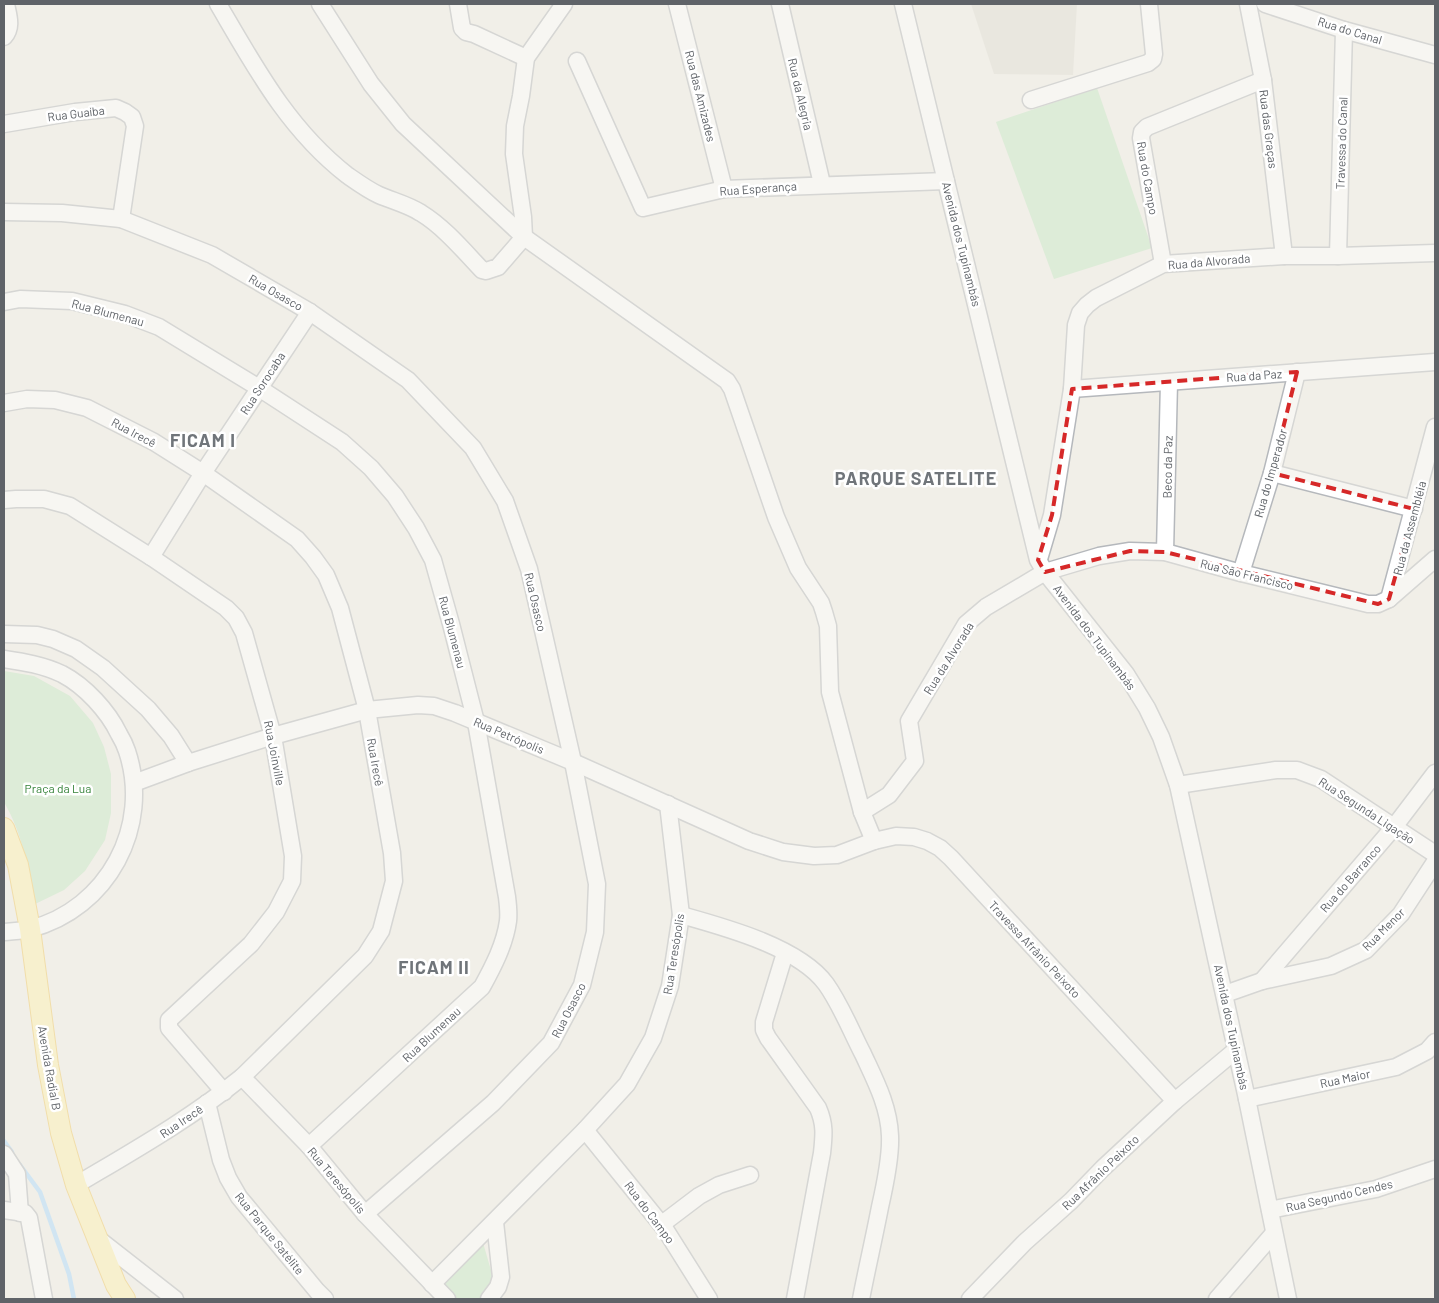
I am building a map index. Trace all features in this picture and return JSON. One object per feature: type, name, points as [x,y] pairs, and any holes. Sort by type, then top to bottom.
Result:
[{"type":"main road","name":"Avenida Radial B","points":[[4,828],[18,865],[30,929],[48,1066],[61,1133],[76,1185],[121,1292]]},
{"type":"street","points":[[4,37],[10,26],[6,4]]},
{"type":"street","points":[[218,4],[261,77],[289,118],[317,149],[348,176],[378,195],[420,212],[435,223],[482,270],[486,271],[498,267],[524,237],[514,154],[515,126],[526,58],[564,4]]},
{"type":"street","points":[[320,4],[371,84],[403,124],[524,237],[727,381],[732,389],[776,517],[798,568],[821,603],[824,612],[828,626],[830,692],[862,812],[874,841]]},
{"type":"street","points":[[458,4],[464,31],[526,58]]},
{"type":"street","name":"Rua das Amizades","points":[[677,4],[724,188]]},
{"type":"street","name":"Rua da Alegria","points":[[780,4],[822,184]]},
{"type":"street","name":"Avenida dos Tupinambás","points":[[903,4],[1031,531],[1042,566],[1126,674],[1147,708],[1161,736],[1178,785],[1225,994],[1288,1299]]},
{"type":"street","points":[[1031,100],[1148,63],[1153,59],[1148,4]]},
{"type":"street","name":"Rua das Graças","points":[[1248,4],[1263,80],[1284,256]]},
{"type":"street","name":"Rua do Canal","points":[[1266,4],[1344,30],[1435,55]]},
{"type":"street","name":"Travessa do Canal","points":[[1338,256],[1344,30]]},
{"type":"street","name":"Rua Esperança","points":[[576,60],[643,208],[724,188],[946,181]]},
{"type":"street","name":"Rua do Campo","points":[[1164,264],[1140,138],[1142,132],[1147,127],[1263,80]]},
{"type":"street","name":"Rua Guaíba","points":[[4,124],[75,112],[116,108],[132,117],[135,126],[121,219]]},
{"type":"street","name":"Rua Osasco","points":[[4,212],[62,212],[121,219],[212,255],[310,312],[408,380],[473,448],[505,501],[529,569],[573,762],[596,884],[595,932],[582,985],[551,1043],[493,1103],[365,1214]]},
{"type":"street","name":"Rua da Alvorada","points":[[862,812],[889,795],[915,761],[909,721],[966,624],[1042,566],[1072,389],[1076,325],[1080,313],[1087,305],[1096,298],[1164,264],[1284,256],[1435,253]]},
{"type":"street","name":"Rua Blumenau","points":[[4,302],[20,299],[72,301],[125,314],[159,327],[260,388],[342,442],[371,468],[396,496],[433,560],[476,722],[508,898],[508,922],[502,944],[482,987],[309,1146]]},
{"type":"street","name":"Rua Sorocaba","points":[[151,557],[203,473],[310,312]]},
{"type":"street","name":"Rua da Paz","points":[[1072,389],[1435,362]]},
{"type":"street","name":"Rua do Imperador","points":[[1241,573],[1272,473],[1297,372]]},
{"type":"street","name":"Beco da Paz","points":[[1165,552],[1169,382]]},
{"type":"street","name":"Rua Irecê","points":[[4,403],[27,399],[56,400],[87,408],[154,442],[203,473],[296,539],[313,557],[326,575],[340,608],[368,710],[392,853],[394,881],[381,931],[365,956],[242,1077],[224,1092],[169,1130],[76,1185]]},
{"type":"street","name":"Rua da Assembléia","points":[[1389,599],[1435,428]]},
{"type":"street","points":[[1272,473],[1414,509]]},
{"type":"street","name":"Rua Joinville","points":[[4,500],[44,499],[70,506],[151,557],[226,608],[236,618],[244,633],[273,736],[293,856],[292,881],[276,912],[251,944],[169,1020],[169,1028],[224,1092]]},
{"type":"street","points":[[1031,531],[1052,515]]},
{"type":"street","name":"Rua São Francisco","points":[[1042,566],[1130,551],[1165,552],[1368,604],[1378,604],[1389,599]]},
{"type":"street","points":[[1389,599],[1435,560]]},
{"type":"street","points":[[4,634],[52,639],[76,649],[103,668],[148,709],[171,736],[188,763]]},
{"type":"street","points":[[32,663],[37,636]]},
{"type":"street","points":[[4,659],[32,663],[64,675],[91,695],[112,720],[127,750],[134,783],[134,815],[125,847],[109,875],[87,900],[60,918],[30,929],[4,932]]},
{"type":"street","name":"Rua Petrópolis","points":[[134,783],[188,763],[273,736],[368,710],[418,705],[434,706],[573,762],[750,841],[783,852],[814,856],[837,855],[874,841]]},
{"type":"street","name":"Rua Segunda Ligação","points":[[1178,785],[1276,770],[1297,770],[1321,779],[1435,854]]},
{"type":"street","name":"Rua do Barranco","points":[[1262,980],[1394,827],[1435,773]]},
{"type":"street","name":"Rua Teresópolis","points":[[432,1284],[585,1130],[626,1084],[653,1038],[670,986],[682,914],[668,804]]},
{"type":"street","name":"Travessa Afrânio Peixoto","points":[[874,841],[896,836],[914,837],[940,848],[1175,1101]]},
{"type":"street","name":"Rua Menor","points":[[1225,994],[1262,980],[1331,966],[1366,950],[1401,914],[1435,862]]},
{"type":"street","points":[[682,914],[743,933],[785,952],[813,969],[826,984],[837,1003],[875,1079],[885,1104],[890,1136],[886,1176],[861,1299]]},
{"type":"street","points":[[785,952],[764,1022],[764,1030],[818,1108],[822,1116],[824,1128],[822,1152],[795,1299]]},
{"type":"street","name":"Rua Maior","points":[[1247,1099],[1396,1068],[1426,1051],[1435,1042]]},
{"type":"street","name":"Rua Afrânio Peixoto","points":[[970,1299],[1024,1242],[1071,1201],[1103,1168],[1175,1101],[1236,1050]]},
{"type":"street","name":"Rua Teresópolis","points":[[242,1077],[309,1146],[365,1214],[447,1299]]},
{"type":"street","name":"Rua Parque Satélite","points":[[207,1103],[221,1160],[228,1178],[239,1197],[321,1295]]},
{"type":"street","name":"Rua do Campo","points":[[585,1130],[662,1224],[709,1299]]},
{"type":"street","points":[[4,1154],[17,1174],[16,1212],[29,1218],[44,1299]]},
{"type":"street","name":"Rua Segundo Cendes","points":[[1270,1210],[1376,1189],[1435,1169]]},
{"type":"street","points":[[662,1224],[699,1196],[719,1185],[750,1175]]},
{"type":"street","points":[[489,1299],[498,1287],[501,1277],[495,1222]]},
{"type":"street","points":[[1217,1299],[1274,1234]]},
{"type":"street","points":[[97,1238],[175,1299]]},
{"type":"street","points":[[121,1292],[134,1277],[147,1277]]},
{"type":"highlighted area","points":[[1297,372],[1272,473],[1414,509],[1389,599],[1378,604],[1165,552],[1130,551],[1045,572],[1038,560],[1052,515],[1072,389]]},
{"type":"shaded area","points":[[971,4],[1077,4],[1073,75],[994,74]]},
{"type":"green space","points":[[1097,88],[1152,248],[1054,279],[996,122]]},
{"type":"green space","name":"Praça da Lua","points":[[4,671],[34,676],[70,696],[93,723],[104,747],[111,774],[111,813],[105,840],[85,871],[64,890],[33,905],[24,852],[16,827],[4,802]]},
{"type":"green space","points":[[481,1236],[495,1284],[486,1299],[450,1299],[435,1284]]},
{"type":"waterway","points":[[4,1141],[12,1152]]},
{"type":"waterway","points":[[20,1165],[40,1192],[69,1274],[74,1299]]},
{"type":"district","name":"FICAM I","points":[[203,440]]},
{"type":"district","name":"PARQUE SATELITE","points":[[916,478]]},
{"type":"district","name":"FICAM II","points":[[434,967]]}]
